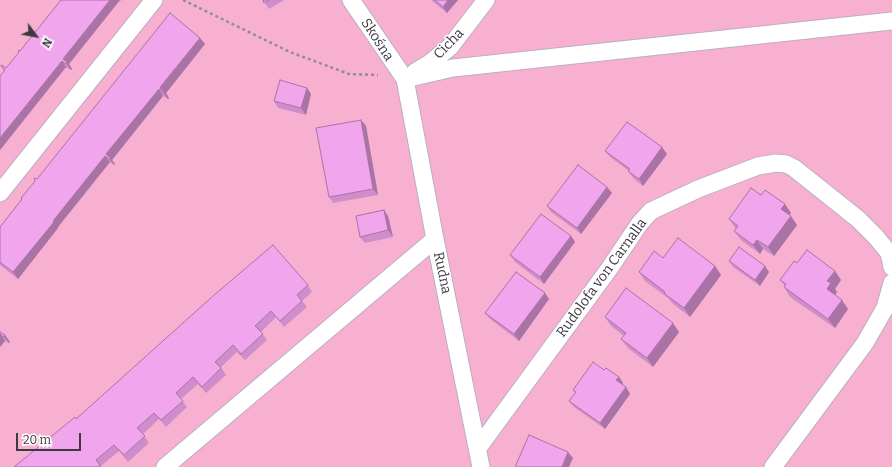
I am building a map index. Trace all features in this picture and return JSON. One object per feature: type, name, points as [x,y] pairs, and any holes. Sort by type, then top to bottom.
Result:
[{"type":"street","points":[[0,193],[154,0]]},
{"type":"street","name":"Skośna","points":[[351,0],[401,75]]},
{"type":"street","name":"Cicha","points":[[401,75],[430,64],[450,47],[486,0]]},
{"type":"street","points":[[401,75],[453,68],[892,21]]},
{"type":"street","name":"Rudna","points":[[401,75],[481,467]]},
{"type":"street","name":"Rudolofa von Carnalla","points":[[478,448],[650,211],[698,189],[758,166],[776,163],[786,164],[794,168],[858,219],[876,237],[888,253],[892,267]]},
{"type":"street","points":[[165,467],[435,239]]},
{"type":"street","points":[[773,467],[865,343],[885,308],[892,283]]},
{"type":"path","points":[[184,0],[290,52],[349,74],[381,76],[401,75]]},
{"type":"shaded area","points":[[0,0],[892,0],[892,467],[0,467]]},
{"type":"building","points":[[61,0],[110,0],[63,59],[67,62],[66,64],[62,61],[0,138],[0,76],[5,70],[1,65],[6,68],[19,52],[18,51],[20,51]]},
{"type":"building","points":[[435,0],[448,0],[443,7]]},
{"type":"building","points":[[170,13],[200,38],[161,86],[160,88],[164,92],[159,89],[106,154],[111,158],[110,159],[105,156],[13,272],[0,262],[0,227],[35,181],[34,178],[37,179]]},
{"type":"building","points":[[280,80],[307,88],[301,108],[274,101]]},
{"type":"building","points":[[361,120],[373,189],[329,197],[316,128]]},
{"type":"building","points":[[627,122],[662,147],[639,179],[628,171],[630,169],[605,151]]},
{"type":"building","points":[[578,165],[607,187],[577,228],[547,206]]},
{"type":"building","points":[[751,188],[761,195],[765,190],[785,204],[781,209],[791,216],[768,247],[757,240],[753,245],[734,231],[738,226],[729,219]]},
{"type":"building","points":[[384,210],[388,230],[360,237],[356,216]]},
{"type":"building","points":[[541,214],[571,236],[540,277],[510,255]]},
{"type":"building","points":[[678,238],[715,266],[684,308],[639,272],[654,251],[663,258]]},
{"type":"building","points":[[273,245],[308,285],[297,295],[302,301],[280,321],[271,311],[255,326],[263,334],[241,354],[233,345],[215,362],[221,368],[202,387],[193,377],[176,393],[183,401],[161,420],[154,413],[137,428],[145,436],[124,455],[114,445],[96,460],[100,465],[98,467],[14,467],[75,417],[76,419],[213,296]]},
{"type":"building","points":[[739,247],[765,266],[755,280],[729,261]]},
{"type":"building","points":[[807,250],[835,271],[827,281],[831,283],[827,289],[842,300],[828,319],[784,287],[786,284],[780,280],[794,261],[797,263]]},
{"type":"building","points":[[516,272],[545,293],[514,334],[485,313]]},
{"type":"building","points":[[626,288],[673,323],[647,358],[621,339],[626,333],[605,317]]},
{"type":"building","points":[[0,332],[5,335],[4,337],[0,334]]},
{"type":"building","points":[[593,362],[604,370],[606,368],[619,377],[616,380],[626,387],[600,423],[569,401],[576,392],[573,390]]},
{"type":"building","points":[[529,435],[568,452],[562,467],[515,467]]}]
